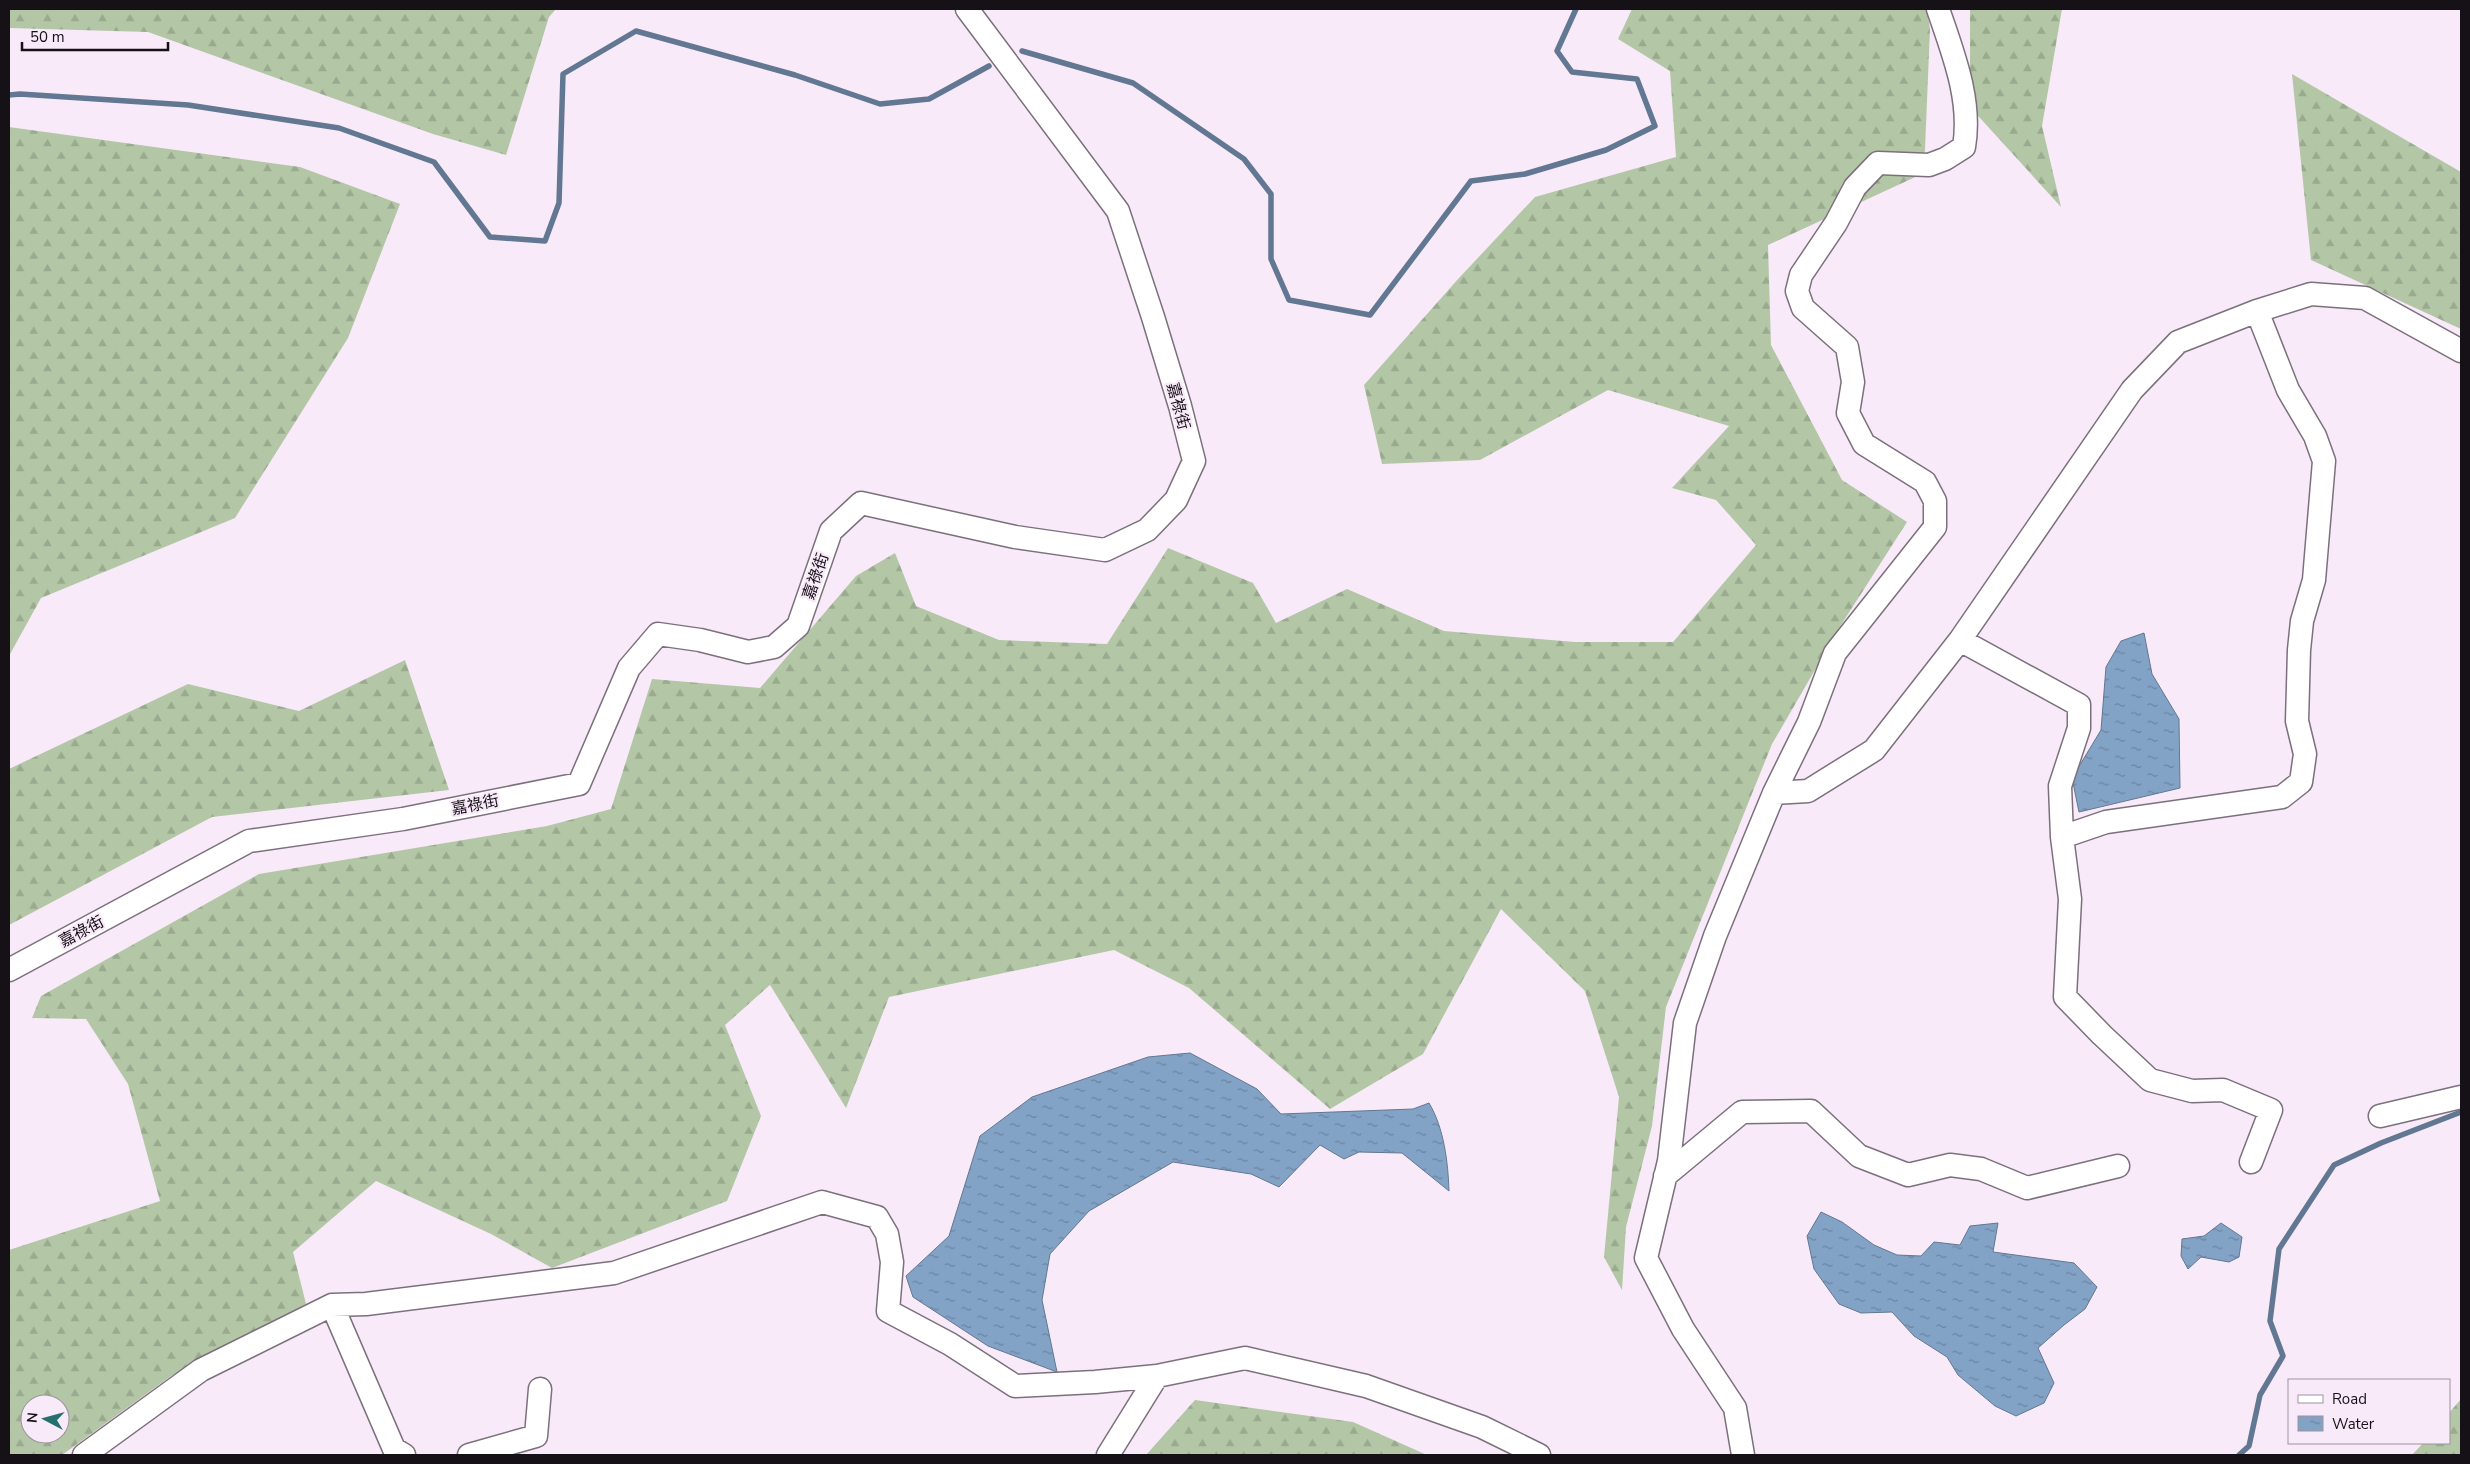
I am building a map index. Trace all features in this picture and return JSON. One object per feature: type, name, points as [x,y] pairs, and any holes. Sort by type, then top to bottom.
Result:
[{"type":"street","name":"嘉祿街","points":[[9,970],[249,841],[403,819],[579,784],[630,668],[658,634],[700,640],[748,652],[774,647],[798,626],[831,531],[861,503],[1014,537],[1105,550],[1147,530],[1176,500],[1194,461],[1156,326],[1118,211],[967,9]]},
{"type":"street","points":[[1743,1455],[1735,1408],[1683,1329],[1646,1258],[1669,1160],[1685,1023],[1715,936],[1774,794],[1809,722],[1835,653],[1935,527],[1935,501],[1925,482],[1864,444],[1848,413],[1853,382],[1847,347],[1803,308],[1797,290],[1801,275],[1836,223],[1854,187],[1878,163],[1929,165],[1945,159],[1964,147],[1967,130],[1962,83],[1938,9]]},
{"type":"street","points":[[1774,794],[1808,790],[1874,750],[1960,640],[2132,390],[2178,342],[2257,311],[2311,294],[2365,298],[2461,351]]},
{"type":"street","points":[[2062,837],[2106,822],[2282,797],[2301,782],[2305,754],[2297,721],[2299,650],[2302,621],[2314,580],[2324,461],[2315,436],[2288,390],[2257,311]]},
{"type":"street","points":[[1960,640],[2080,705],[2079,728],[2060,786],[2062,837],[2070,899],[2065,996],[2102,1035],[2150,1080],[2192,1091],[2223,1090],[2271,1110],[2251,1162]]},
{"type":"street","points":[[2380,1116],[2461,1097]]},
{"type":"street","points":[[1665,1176],[1742,1112],[1811,1111],[1859,1156],[1908,1175],[1950,1165],[1981,1169],[2027,1188],[2118,1166]]},
{"type":"street","points":[[84,1455],[200,1370],[332,1304],[366,1304],[614,1273],[822,1202],[876,1217],[887,1234],[892,1262],[888,1311],[950,1344],[1015,1386],[1095,1382],[1157,1376],[1244,1358],[1366,1386],[1482,1427],[1539,1455]]},
{"type":"street","points":[[332,1304],[394,1449],[404,1455]]},
{"type":"street","points":[[1108,1455],[1157,1376]]},
{"type":"street","points":[[469,1455],[536,1436],[540,1389]]},
{"type":"green space","points":[[9,9],[556,9],[549,17],[506,155],[433,134],[148,32],[9,28]]},
{"type":"green space","points":[[1632,9],[1927,9],[1930,29],[1924,173],[1768,245],[1771,345],[1842,480],[1907,522],[1841,625],[1772,744],[1666,1007],[1652,1126],[1626,1227],[1622,1290],[1604,1257],[1619,1097],[1585,991],[1501,909],[1423,1054],[1330,1109],[1189,988],[1114,950],[889,997],[846,1108],[770,985],[725,1025],[761,1116],[727,1201],[552,1268],[491,1234],[376,1181],[293,1252],[306,1304],[171,1376],[62,1455],[9,1455],[9,1250],[160,1201],[128,1084],[86,1019],[32,1018],[41,996],[259,874],[547,826],[611,809],[652,679],[760,688],[856,576],[895,553],[916,606],[999,640],[1107,644],[1168,548],[1253,583],[1276,623],[1347,589],[1444,631],[1575,642],[1673,642],[1756,545],[1716,500],[1672,488],[1729,426],[1608,390],[1480,460],[1382,464],[1364,385],[1459,278],[1535,197],[1676,157],[1670,71],[1618,39]]},
{"type":"green space","points":[[1970,9],[2062,9],[2042,126],[2061,207],[1970,107]]},
{"type":"green space","points":[[2292,74],[2461,172],[2461,329],[2311,260]]},
{"type":"green space","points":[[9,127],[300,167],[400,204],[348,338],[235,518],[41,598],[9,656]]},
{"type":"green space","points":[[405,660],[449,790],[212,817],[9,925],[9,769],[188,684],[299,711]]},
{"type":"green space","points":[[2461,1399],[2461,1455],[2412,1455],[2422,1444],[2450,1444],[2450,1412]]},
{"type":"green space","points":[[1195,1400],[1353,1422],[1427,1455],[1146,1455]]},
{"type":"water","points":[[2144,633],[2152,674],[2179,719],[2180,788],[2079,812],[2072,778],[2101,730],[2106,667],[2121,641]]},
{"type":"water","points":[[1190,1053],[1257,1089],[1281,1114],[1413,1109],[1429,1103],[1442,1134],[1448,1169],[1449,1191],[1402,1153],[1359,1152],[1344,1159],[1320,1145],[1279,1187],[1251,1174],[1173,1162],[1089,1211],[1050,1254],[1042,1300],[1057,1372],[988,1346],[913,1297],[906,1276],[949,1236],[980,1136],[1032,1097],[1148,1057]]},
{"type":"water","points":[[1821,1212],[1842,1222],[1874,1245],[1897,1255],[1921,1256],[1934,1242],[1960,1245],[1970,1226],[1998,1223],[1993,1252],[2074,1263],[2097,1287],[2085,1309],[2038,1348],[2054,1383],[2044,1403],[2016,1416],[1995,1406],[1958,1375],[1947,1357],[1914,1336],[1892,1312],[1861,1313],[1839,1304],[1814,1269],[1807,1236]]},
{"type":"water","points":[[2221,1223],[2242,1237],[2239,1257],[2229,1262],[2201,1257],[2188,1269],[2181,1256],[2182,1239],[2204,1236]]},
{"type":"waterway","points":[[1022,51],[1133,83],[1244,159],[1271,194],[1271,259],[1289,300],[1370,315],[1471,181],[1525,174],[1606,150],[1655,126],[1637,79],[1572,72],[1557,51],[1576,9]]},
{"type":"waterway","points":[[9,95],[20,94],[188,105],[339,128],[434,162],[490,237],[545,241],[559,203],[563,74],[636,31],[795,75],[880,104],[929,99],[989,66]]},
{"type":"waterway","points":[[2239,1455],[2249,1446],[2260,1395],[2283,1356],[2270,1321],[2279,1249],[2334,1165],[2381,1143],[2461,1112]]}]
